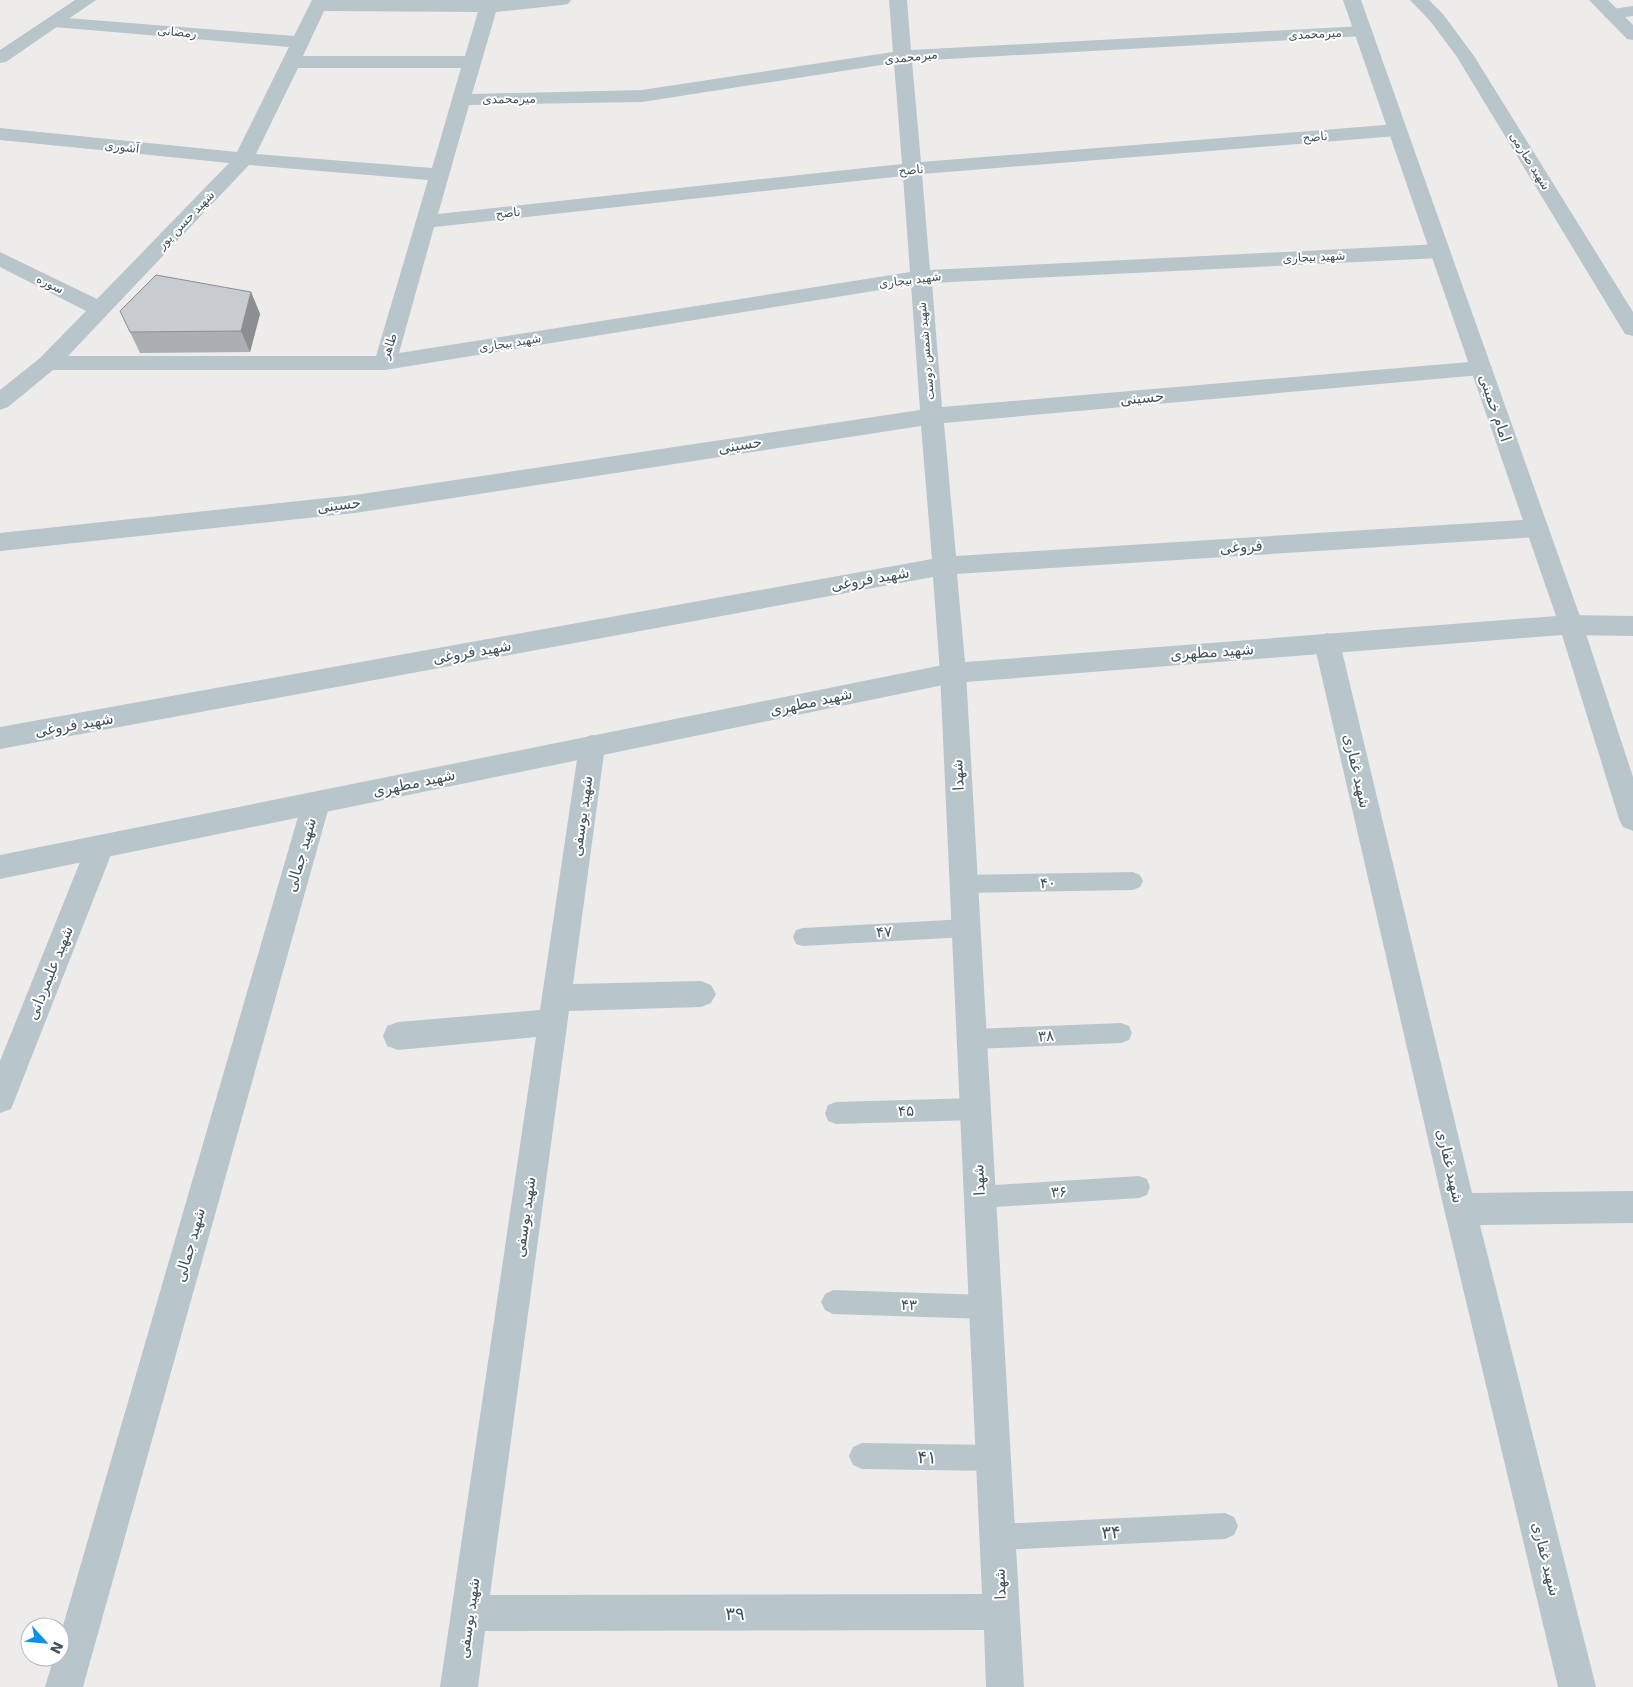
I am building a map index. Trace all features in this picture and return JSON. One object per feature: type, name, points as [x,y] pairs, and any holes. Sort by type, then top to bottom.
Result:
[{"type":"street","points":[[0,58],[87,0]]},
{"type":"street","points":[[319,3],[488,7],[562,0]]},
{"type":"street","name":"شهید شمس دوست","points":[[898,0],[953,673]]},
{"type":"street","name":"امام خمینی","points":[[1352,0],[1571,625],[1633,819]]},
{"type":"street","name":"شهید صارمی","points":[[1419,0],[1437,18],[1465,56],[1633,329]]},
{"type":"street","points":[[1598,0],[1633,36]]},
{"type":"street","name":"شهید حسن پور","points":[[0,402],[48,363],[244,159],[319,3]]},
{"type":"street","name":"طاهر","points":[[48,363],[385,363],[488,7]]},
{"type":"street","points":[[1612,14],[1633,11]]},
{"type":"street","name":"رمضانی","points":[[54,22],[300,42]]},
{"type":"street","name":"میرمحمدی","points":[[461,100],[642,96],[808,72],[902,56],[1363,31]]},
{"type":"street","points":[[290,62],[472,62]]},
{"type":"street","name":"ناصح","points":[[426,222],[912,169],[1397,130]]},
{"type":"street","name":"آشوری","points":[[0,134],[244,159],[439,175]]},
{"type":"street","name":"شهید بیجاری","points":[[385,363],[920,277],[1440,251]]},
{"type":"street","name":"سوره","points":[[0,260],[100,309]]},
{"type":"street","name":"حسینی","points":[[0,542],[355,504],[932,416],[1481,368]]},
{"type":"street","name":"فروغی","points":[[944,566],[1537,528]]},
{"type":"street","name":"شهید فروغی","points":[[0,738],[944,566]]},
{"type":"street","name":"شهید مطهری","points":[[0,867],[953,673],[1571,625],[1633,626]]},
{"type":"street","name":"شهید غفاری","points":[[1327,643],[1460,1209],[1577,1687]]},
{"type":"street","name":"شهدا","points":[[953,673],[1005,1687]]},
{"type":"street","name":"شهید یوسفی","points":[[459,1687],[592,746]]},
{"type":"street","name":"شهید جمالی","points":[[64,1687],[316,803]]},
{"type":"street","name":"شهید علیمردانی","points":[[0,1099],[100,847]]},
{"type":"street","points":[[398,1036],[555,1010],[701,994]]},
{"type":"street","points":[[1460,1209],[1633,1207]]},
{"type":"street","name":"۳۹","points":[[469,1613],[1001,1612]]},
{"type":"lane","name":"۴۰","points":[[964,884],[1133,881]]},
{"type":"lane","name":"۴۷","points":[[803,937],[966,928]]},
{"type":"lane","name":"۳۸","points":[[972,1040],[1121,1033]]},
{"type":"lane","name":"۴۵","points":[[836,1113],[975,1109]]},
{"type":"lane","name":"۳۶","points":[[980,1197],[1139,1188]]},
{"type":"lane","name":"۴۳","points":[[833,1302],[985,1307]]},
{"type":"lane","name":"۴۱","points":[[862,1456],[993,1458]]},
{"type":"lane","name":"۳۴","points":[[998,1537],[1225,1526]]},
{"type":"building","points":[[156,275],[251,292],[241,331],[130,332],[120,311]]}]
